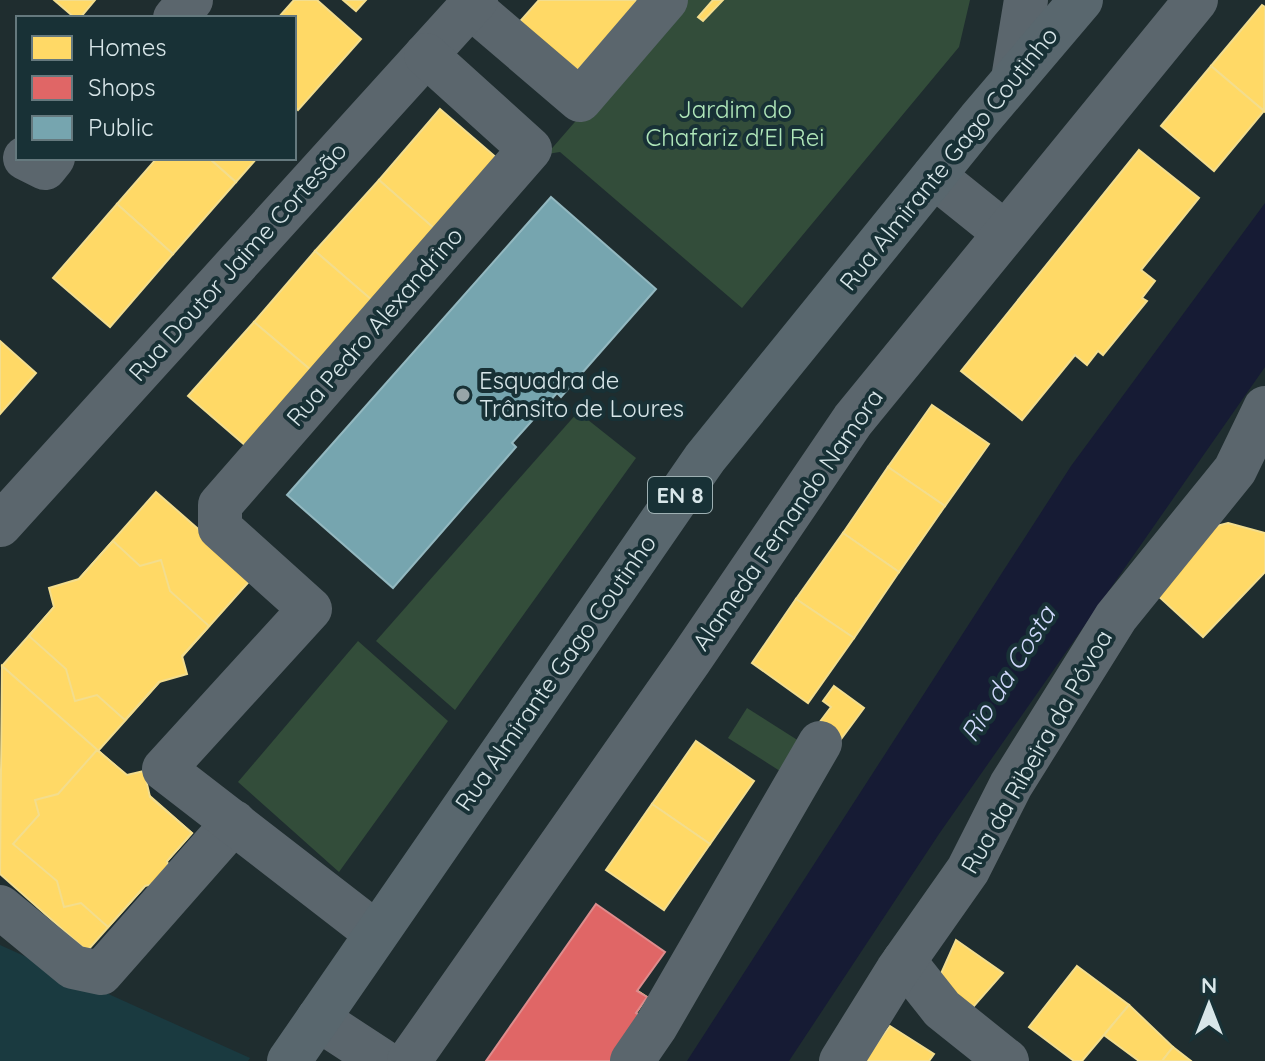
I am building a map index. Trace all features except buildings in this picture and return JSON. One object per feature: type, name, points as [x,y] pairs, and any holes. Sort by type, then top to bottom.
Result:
[{"type":"main road","name":"Rua Almirante Gago Coutinho","points":[[289,1061],[705,458],[1013,79],[1081,0]]},
{"type":"street","points":[[177,16],[191,0]]},
{"type":"street","points":[[473,3],[580,100],[666,0]]},
{"type":"street","points":[[1013,79],[1026,0]]},
{"type":"street","name":"Alameda Fernando Namora","points":[[409,1061],[681,673],[853,420],[1196,0]]},
{"type":"street","name":"Rua Doutor Jaime Cortesão","points":[[0,525],[473,3]]},
{"type":"street","name":"Rua Pedro Alexandrino","points":[[234,822],[164,769],[310,609],[220,528],[220,505],[530,149],[426,55]]},
{"type":"street","points":[[29,160],[45,168],[51,160]]},
{"type":"street","points":[[934,176],[1005,233]]},
{"type":"street","name":"Rua da Ribeira da Póvoa","points":[[841,1061],[904,961],[968,870],[1011,785],[1116,617],[1235,470],[1253,469],[1265,408]]},
{"type":"street","points":[[632,1061],[656,1026],[820,743]]},
{"type":"street","points":[[0,907],[73,967],[101,973],[234,822],[376,933]]},
{"type":"street","points":[[904,961],[942,1009],[1007,1061]]},
{"type":"street","points":[[318,1019],[382,1061]]},
{"type":"shaded area","points":[[0,945],[250,1058],[248,1061],[0,1061]]},
{"type":"green space","name":"Jardim do Chafariz d'El Rei","points":[[681,0],[970,0],[959,47],[742,308],[560,152],[547,154]]},
{"type":"green space","points":[[578,412],[636,458],[455,710],[376,641]]},
{"type":"green space","points":[[358,641],[448,721],[339,872],[238,782]]},
{"type":"green space","points":[[747,708],[810,748],[791,778],[728,738]]},
{"type":"water","name":"Rio da Costa","points":[[1265,203],[1265,367],[939,834],[789,1061],[687,1061],[1071,466]]},
{"type":"place","name":"Esquadra de Trânsito de Loures","points":[[463,395]]}]
